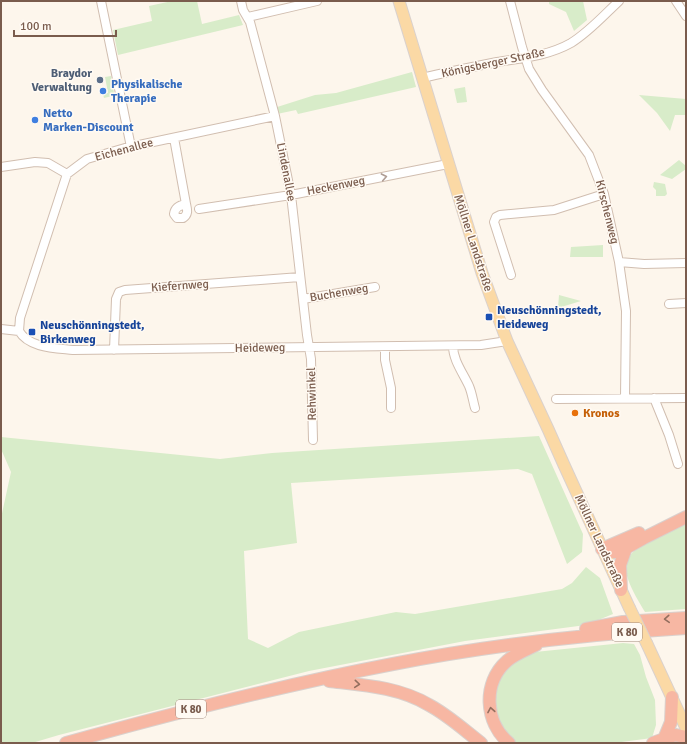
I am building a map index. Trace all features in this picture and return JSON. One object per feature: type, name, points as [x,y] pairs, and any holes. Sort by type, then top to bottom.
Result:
[{"type":"highway","points":[[602,548],[686,512]]},
{"type":"highway","points":[[602,548],[611,552],[617,552],[686,517]]},
{"type":"highway","points":[[621,590],[620,565],[626,548]]},
{"type":"highway","points":[[568,638],[584,630],[611,624],[686,618]]},
{"type":"highway","name":"K 80","points":[[66,743],[183,711],[318,680],[419,659],[617,632],[686,628]]},
{"type":"highway","points":[[509,743],[501,736],[492,720],[490,694],[494,680],[501,667],[515,655],[547,641]]},
{"type":"highway","points":[[318,680],[374,686],[397,691],[414,697],[429,704],[444,714],[481,743]]},
{"type":"highway","points":[[658,741],[671,722],[672,697]]},
{"type":"highway","points":[[658,741],[675,735],[686,737]]},
{"type":"main road","name":"Möllner Landstraße","points":[[399,1],[482,273],[507,341],[621,590],[672,697]]},
{"type":"main road","points":[[672,697],[686,728]]},
{"type":"street","points":[[101,1],[131,147]]},
{"type":"street","name":"Lindenallee","points":[[241,1],[243,10],[250,22],[275,116],[291,196],[310,348]]},
{"type":"street","points":[[248,17],[317,1]]},
{"type":"street","name":"Kirschenweg","points":[[510,1],[529,69],[542,90],[589,155],[604,194],[619,262],[626,311],[625,398]]},
{"type":"street","name":"Königsberger Straße","points":[[422,78],[491,63],[542,55],[571,42],[593,25],[619,1]]},
{"type":"street","points":[[676,1],[686,16]]},
{"type":"street","name":"Eichenallee","points":[[67,174],[87,160],[131,147],[275,116]]},
{"type":"street","points":[[174,138],[186,204]]},
{"type":"street","points":[[1,168],[35,162],[48,163],[67,174],[20,318],[19,331],[1,329]]},
{"type":"street","name":"Heckenweg","points":[[199,209],[291,196],[448,164]]},
{"type":"street","points":[[511,275],[494,222],[496,217],[500,215],[554,210],[604,194]]},
{"type":"street","points":[[619,262],[644,264],[686,262]]},
{"type":"street","name":"Kiefernweg","points":[[114,350],[116,300],[118,292],[125,290],[300,277]]},
{"type":"street","name":"Buchenweg","points":[[303,299],[375,286]]},
{"type":"street","points":[[669,304],[686,303]]},
{"type":"street","name":"Heideweg","points":[[19,331],[26,340],[41,345],[73,350],[453,346],[481,345],[507,341]]},
{"type":"street","points":[[453,346],[453,352],[470,388],[475,408]]},
{"type":"street","points":[[385,347],[391,388],[390,408]]},
{"type":"street","name":"Rehwinkel","points":[[310,348],[313,440]]},
{"type":"street","points":[[654,398],[669,435],[678,464]]},
{"type":"street","points":[[556,399],[686,398]]},
{"type":"green space","points":[[172,1],[197,1],[202,24],[239,15],[243,25],[118,55],[113,30],[152,21],[149,6]]},
{"type":"green space","points":[[549,1],[583,1],[587,20],[574,31],[566,12],[549,4]]},
{"type":"green space","points":[[412,72],[416,87],[298,114],[296,110],[277,114],[274,108],[315,95],[336,93]]},
{"type":"green space","points":[[111,76],[114,93],[112,96],[104,98],[103,94],[108,93],[105,77]]},
{"type":"green space","points":[[465,87],[467,102],[457,103],[454,89]]},
{"type":"green space","points":[[639,95],[686,99],[686,115],[675,115],[670,131],[657,113]]},
{"type":"green space","points":[[679,160],[686,166],[686,169],[672,179],[660,175]]},
{"type":"green space","points":[[654,182],[665,184],[667,194],[665,196],[656,196],[656,190],[653,187]]},
{"type":"green space","points":[[603,245],[603,257],[570,257],[571,247]]},
{"type":"green space","points":[[559,295],[581,301],[558,308]]},
{"type":"green space","points":[[539,436],[583,534],[582,552],[567,564],[532,474],[518,469],[291,483],[297,543],[244,551],[248,639],[268,648],[299,632],[396,612],[415,614],[562,589],[572,583],[586,567],[600,578],[613,614],[586,625],[465,641],[309,671],[32,743],[1,743],[1,518],[11,472],[1,449],[1,437],[220,459],[272,453]]},
{"type":"green space","points":[[686,524],[686,609],[645,612],[627,576],[626,569],[628,559],[636,549]]},
{"type":"green space","points":[[623,643],[634,644],[640,655],[646,677],[655,700],[656,725],[652,738],[614,743],[514,743],[494,713],[497,683],[508,665],[535,652]]},
{"type":"place","name":"Braydor Verwaltung","points":[[100,80]]},
{"type":"place","name":"Physikalische Therapie","points":[[103,91]]},
{"type":"place","name":"Netto Marken-Discount","points":[[35,120]]},
{"type":"place","name":"Neuschönningstedt, Heideweg","points":[[489,317]]},
{"type":"place","name":"Neuschönningstedt, Birkenweg","points":[[32,332]]},
{"type":"place","name":"Kronos","points":[[575,413]]}]
